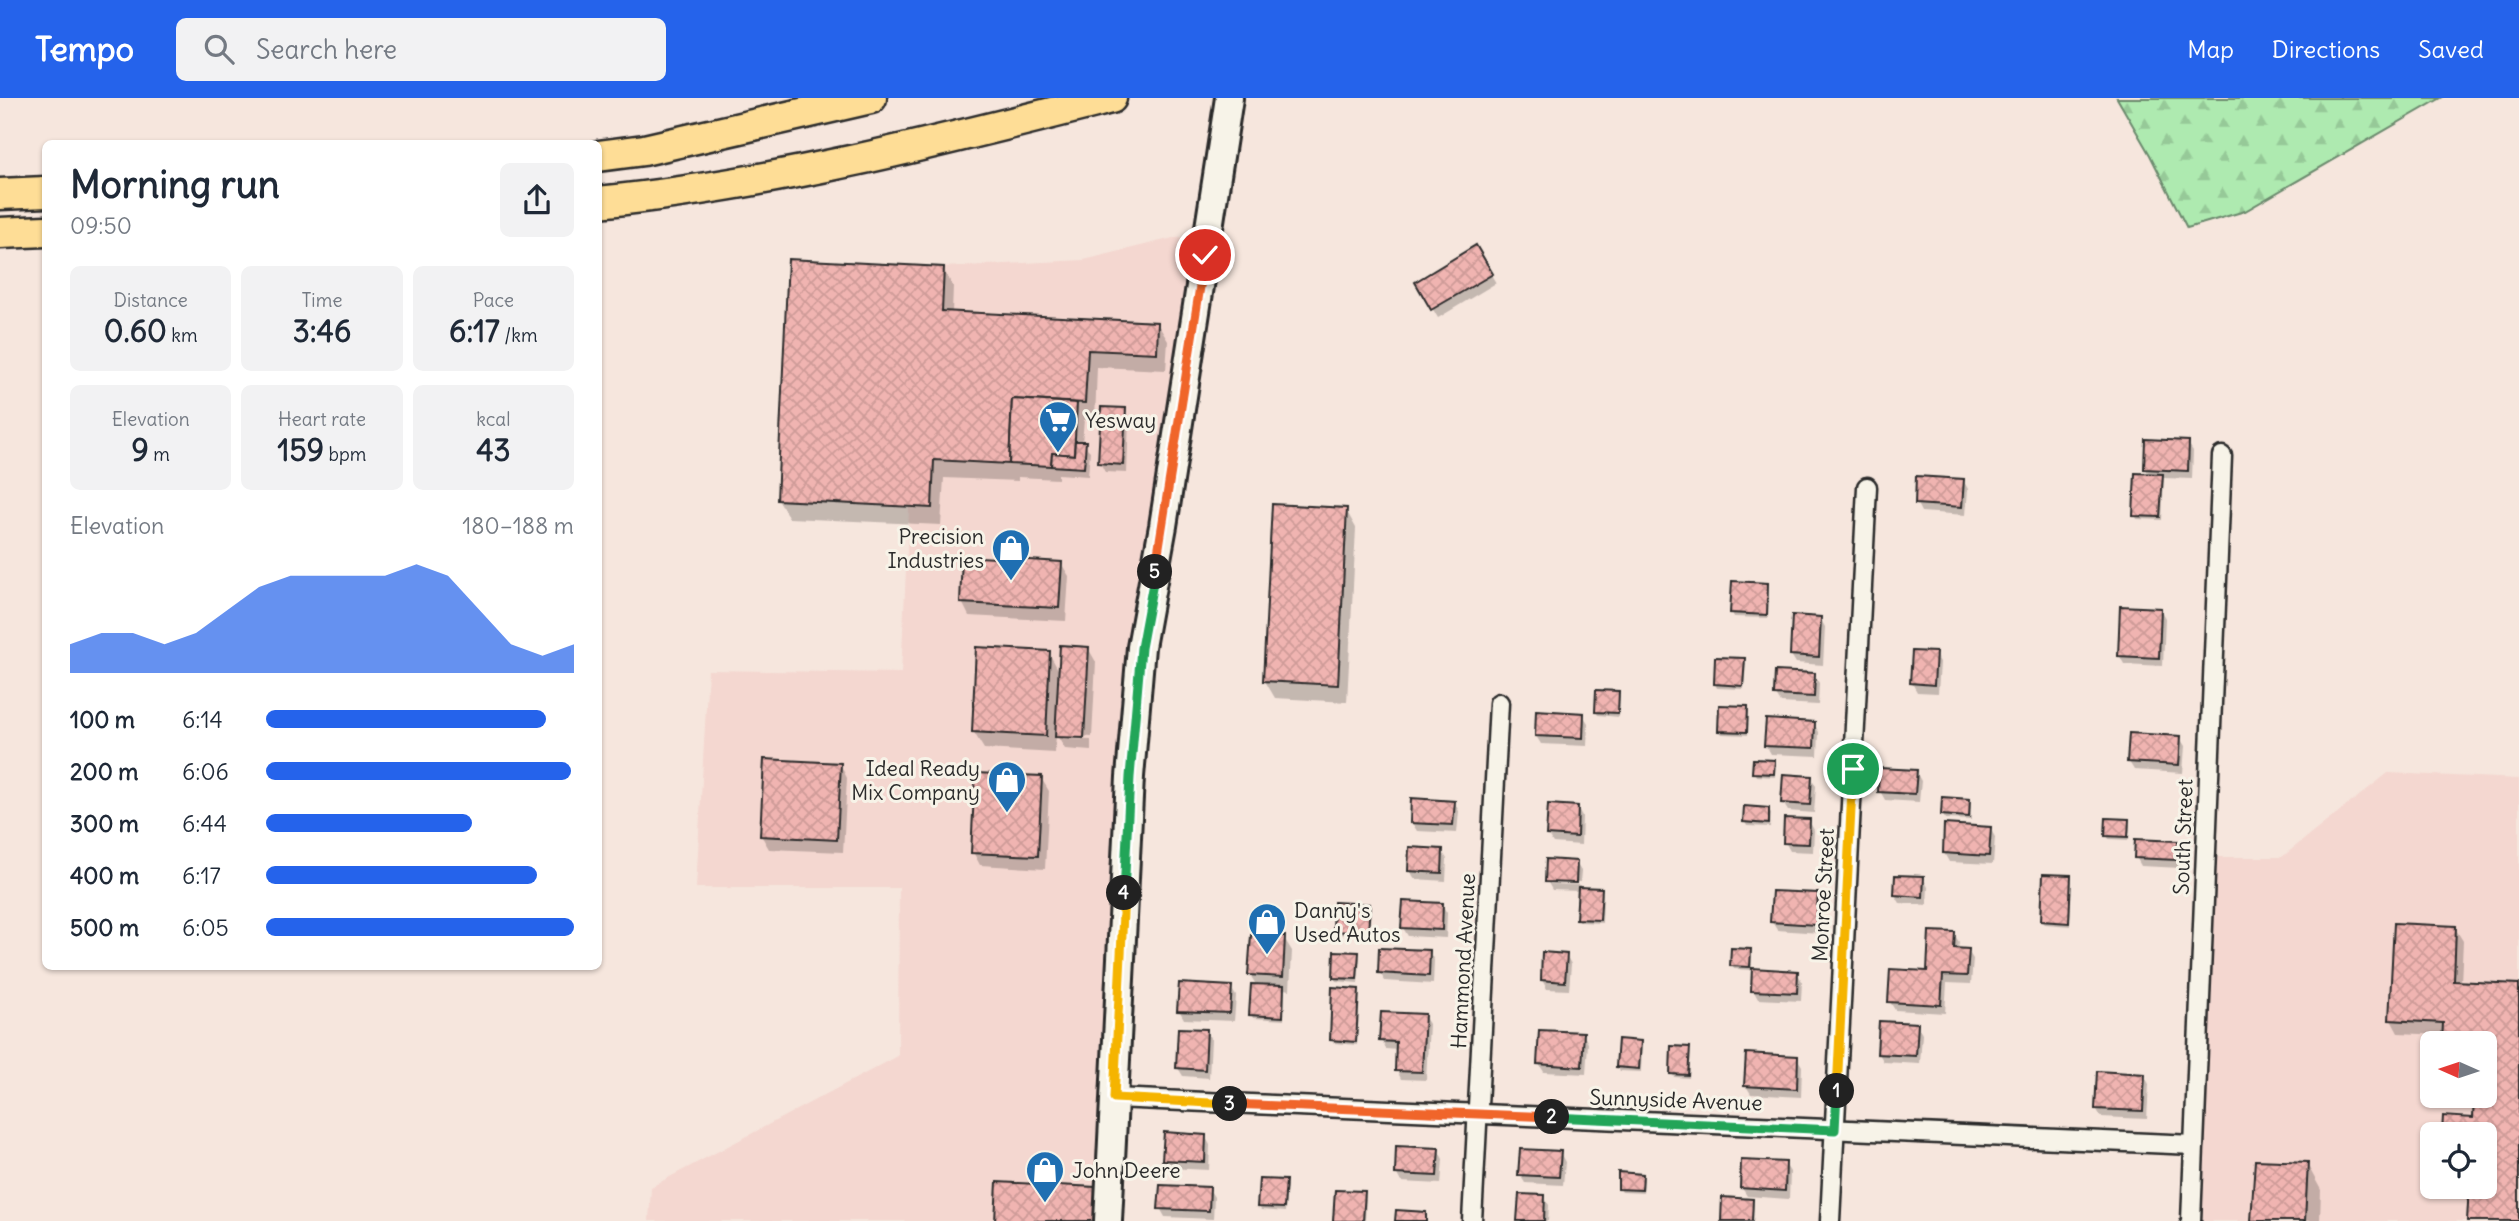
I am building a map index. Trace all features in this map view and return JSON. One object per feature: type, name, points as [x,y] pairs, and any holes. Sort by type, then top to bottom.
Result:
[{"type":"highway","points":[[602,155],[690,141],[871,98]]},
{"type":"highway","points":[[602,202],[668,195],[787,174],[964,135],[1111,98]]},
{"type":"highway","points":[[0,194],[42,192]]},
{"type":"highway","points":[[0,233],[42,231]]},
{"type":"main road","points":[[1108,1221],[1130,777],[1141,648],[1163,526],[1229,98]]},
{"type":"street","name":"South Street","points":[[2191,1221],[2222,456]]},
{"type":"street","name":"Monroe Street","points":[[1830,1221],[1867,487]]},
{"type":"street","name":"Hammond Avenue","points":[[1472,1221],[1499,703]]},
{"type":"street","name":"Sunnyside Avenue","points":[[1114,1098],[2194,1145]]},
{"type":"shaded area","points":[[1208,237],[1141,647],[1108,1221],[649,1221],[651,1187],[898,1056],[899,888],[696,888],[708,670],[901,673],[909,507],[777,500],[788,259],[944,267],[1084,260],[1173,238]]},
{"type":"shaded area","points":[[2388,773],[2519,779],[2519,1221],[2191,1221],[2206,857],[2282,857]]},
{"type":"green space","points":[[2117,98],[2441,98],[2245,211],[2187,228]]},
{"type":"building","points":[[1476,245],[1493,274],[1431,310],[1415,282]]},
{"type":"building","points":[[788,259],[944,267],[942,311],[1158,322],[1157,353],[1088,350],[1085,403],[1012,399],[1009,464],[934,460],[932,508],[777,500]]},
{"type":"building","points":[[1012,399],[1077,403],[1074,455],[1052,453],[1051,466],[1009,464]]},
{"type":"building","name":"Yesway","points":[[1101,407],[1126,408],[1123,465],[1098,463]]},
{"type":"building","points":[[2145,439],[2189,441],[2188,471],[2144,469]]},
{"type":"building","name":"Yesway","points":[[1075,441],[1086,441],[1084,468],[1051,466],[1052,453],[1074,455]]},
{"type":"building","points":[[2135,473],[2163,474],[2160,517],[2133,516]]},
{"type":"building","points":[[1916,476],[1964,479],[1962,507],[1915,504]]},
{"type":"building","points":[[1272,504],[1347,508],[1338,685],[1263,681]]},
{"type":"building","name":"Precision Industries","points":[[962,556],[1062,562],[1059,608],[960,603]]},
{"type":"building","points":[[1732,581],[1768,583],[1767,615],[1730,613]]},
{"type":"building","points":[[2120,606],[2161,608],[2159,658],[2118,656]]},
{"type":"building","points":[[1792,615],[1821,617],[1819,657],[1790,655]]},
{"type":"building","points":[[1060,645],[1089,647],[1084,738],[1055,737]]},
{"type":"building","points":[[976,647],[1050,651],[1046,736],[972,732]]},
{"type":"building","points":[[1912,651],[1936,652],[1934,685],[1910,683]]},
{"type":"building","points":[[1715,657],[1745,658],[1743,686],[1714,684]]},
{"type":"building","points":[[1775,671],[1815,673],[1814,697],[1774,695]]},
{"type":"building","points":[[1596,690],[1619,691],[1618,713],[1595,712]]},
{"type":"building","points":[[1719,705],[1748,706],[1747,732],[1718,731]]},
{"type":"building","points":[[1536,710],[1584,713],[1583,738],[1535,736]]},
{"type":"building","points":[[1766,719],[1815,722],[1814,748],[1764,746]]},
{"type":"building","points":[[2129,733],[2181,736],[2179,765],[2127,762]]},
{"type":"building","points":[[764,759],[841,763],[837,840],[760,836]]},
{"type":"building","points":[[1753,759],[1775,760],[1774,774],[1752,773]]},
{"type":"building","points":[[1879,768],[1917,770],[1915,794],[1878,792]]},
{"type":"building","name":"Ideal Ready Mix Company","points":[[975,773],[1042,776],[1038,856],[971,853]]},
{"type":"building","points":[[1783,774],[1812,776],[1810,805],[1781,803]]},
{"type":"building","points":[[1942,797],[1970,799],[1969,817],[1941,815]]},
{"type":"building","points":[[1411,798],[1455,801],[1453,825],[1410,823]]},
{"type":"building","points":[[1548,804],[1578,806],[1577,837],[1546,835]]},
{"type":"building","points":[[1744,806],[1769,808],[1769,824],[1743,822]]},
{"type":"building","points":[[1784,818],[1810,819],[1809,844],[1783,843]]},
{"type":"building","points":[[2106,818],[2129,819],[2128,837],[2105,836]]},
{"type":"building","points":[[1944,824],[1991,827],[1989,856],[1943,853]]},
{"type":"building","points":[[2135,839],[2178,841],[2177,860],[2134,858]]},
{"type":"building","points":[[1409,847],[1443,849],[1442,873],[1408,871]]},
{"type":"building","points":[[1546,859],[1577,861],[1576,883],[1545,882]]},
{"type":"building","points":[[2043,874],[2071,875],[2069,923],[2041,921]]},
{"type":"building","points":[[1895,875],[1924,876],[1923,897],[1894,895]]},
{"type":"building","points":[[1578,887],[1602,888],[1600,920],[1576,919]]},
{"type":"building","points":[[1772,891],[1818,893],[1816,925],[1770,922]]},
{"type":"building","points":[[1403,901],[1443,903],[1442,930],[1401,928]]},
{"type":"building","points":[[1334,902],[1370,904],[1368,933],[1333,931]]},
{"type":"building","points":[[2394,923],[2456,926],[2454,981],[2519,984],[2519,1221],[2467,1221],[2468,1199],[2497,1199],[2497,1122],[2443,1122],[2443,1116],[2473,1118],[2473,1108],[2497,1108],[2497,1031],[2443,1031],[2443,1023],[2389,1020]]},
{"type":"building","points":[[1929,931],[1955,932],[1954,948],[1969,949],[1967,976],[1943,975],[1941,1005],[1888,1002],[1890,969],[1927,971]]},
{"type":"building","name":"Danny's Used Autos","points":[[1251,935],[1285,936],[1283,977],[1248,975]]},
{"type":"building","points":[[1379,948],[1430,950],[1429,976],[1378,973]]},
{"type":"building","points":[[1731,948],[1751,949],[1750,967],[1730,966]]},
{"type":"building","points":[[1334,951],[1359,952],[1357,979],[1333,978]]},
{"type":"building","points":[[1542,952],[1567,954],[1565,982],[1541,980]]},
{"type":"building","points":[[1752,968],[1798,971],[1797,993],[1751,991]]},
{"type":"building","points":[[1179,983],[1232,986],[1230,1013],[1177,1011]]},
{"type":"building","points":[[1251,984],[1284,985],[1283,1017],[1249,1015]]},
{"type":"building","points":[[1332,987],[1359,989],[1356,1042],[1330,1040]]},
{"type":"building","points":[[1381,1012],[1425,1014],[1422,1072],[1395,1071],[1396,1042],[1379,1041]]},
{"type":"building","points":[[1879,1021],[1918,1023],[1916,1056],[1877,1054]]},
{"type":"building","points":[[1178,1028],[1207,1029],[1205,1070],[1176,1068]]},
{"type":"building","points":[[1539,1030],[1584,1032],[1582,1067],[1537,1064]]},
{"type":"building","points":[[1618,1039],[1641,1041],[1639,1069],[1616,1067]]},
{"type":"building","points":[[1671,1046],[1690,1047],[1688,1075],[1670,1074]]},
{"type":"building","points":[[1746,1053],[1798,1056],[1797,1089],[1744,1086]]},
{"type":"building","points":[[2097,1071],[2145,1074],[2143,1111],[2095,1109]]},
{"type":"building","points":[[1164,1132],[1206,1135],[1205,1162],[1162,1160]]},
{"type":"building","points":[[1396,1146],[1439,1148],[1437,1176],[1395,1174]]},
{"type":"building","points":[[1520,1149],[1561,1151],[1559,1177],[1518,1175]]},
{"type":"building","points":[[1741,1160],[1786,1162],[1785,1191],[1740,1188]]},
{"type":"building","points":[[2255,1160],[2308,1162],[2305,1221],[2251,1221]]},
{"type":"building","points":[[1618,1172],[1643,1174],[1642,1190],[1618,1189]]},
{"type":"building","points":[[1259,1179],[1286,1180],[1284,1208],[1257,1207]]},
{"type":"building","name":"John Deere","points":[[997,1182],[1096,1187],[1094,1221],[995,1221]]},
{"type":"building","points":[[1160,1185],[1210,1187],[1209,1211],[1158,1209]]},
{"type":"building","points":[[1335,1190],[1365,1191],[1363,1221],[1333,1221]]},
{"type":"building","points":[[1519,1194],[1545,1195],[1544,1221],[1517,1221]]},
{"type":"building","points":[[1722,1197],[1753,1199],[1752,1221],[1721,1221]]},
{"type":"building","points":[[1396,1210],[1426,1212],[1426,1221],[1395,1221]]},
{"type":"place","name":"Yesway","points":[[1058,454]]},
{"type":"place","name":"Precision Industries","points":[[1011,582]]},
{"type":"place","name":"Ideal Ready Mix Company","points":[[1007,814]]},
{"type":"place","name":"Danny's Used Autos","points":[[1267,956]]},
{"type":"place","name":"John Deere","points":[[1045,1204]]},
{"type":"route","points":[[1205,255],[1163,526],[1141,648],[1130,777],[1114,1098],[1835,1130],[1853,769]]}]
